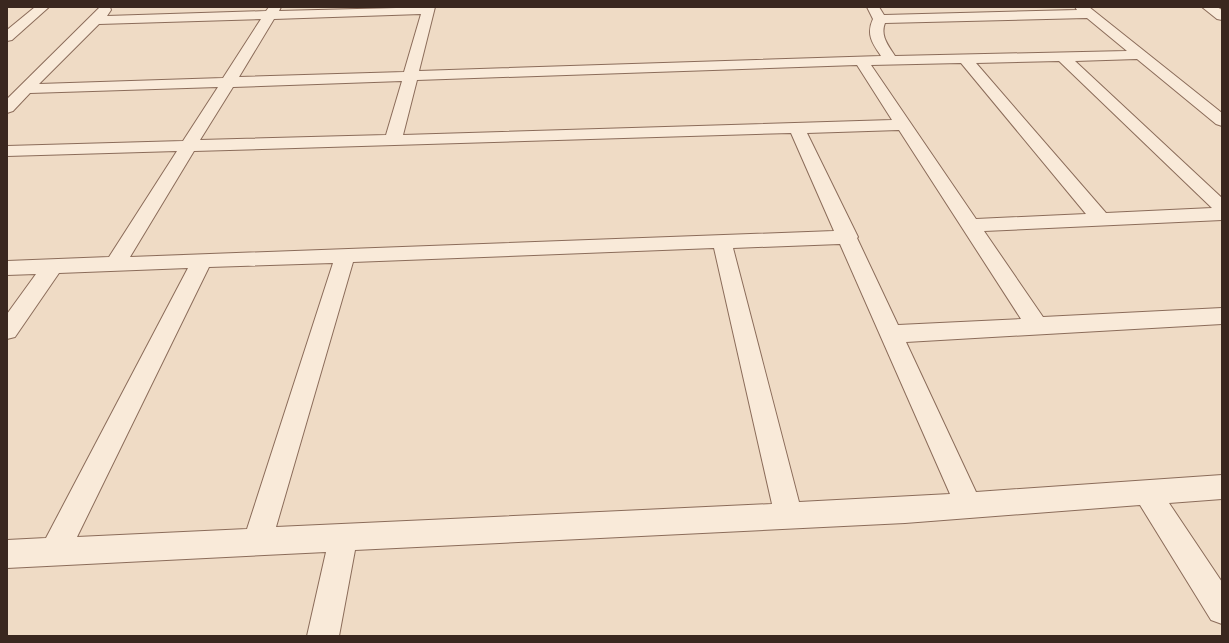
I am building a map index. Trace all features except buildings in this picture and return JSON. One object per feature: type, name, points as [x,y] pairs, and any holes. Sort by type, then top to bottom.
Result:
[{"type":"street","points":[[7,37],[43,7]]},
{"type":"street","points":[[7,108],[109,7]]},
{"type":"street","points":[[961,7],[971,18]]},
{"type":"street","points":[[1208,7],[1222,16]]},
{"type":"street","points":[[96,20],[273,11],[428,8],[393,140]]},
{"type":"street","points":[[891,60],[876,37],[877,13],[971,18],[1085,10],[1222,121]]},
{"type":"street","points":[[115,264],[273,11]]},
{"type":"street","points":[[26,89],[891,60],[1140,55]]},
{"type":"street","points":[[1063,57],[1222,208]]},
{"type":"street","points":[[965,59],[1101,219]]},
{"type":"street","points":[[861,61],[1038,326]]},
{"type":"street","points":[[7,152],[905,125]]},
{"type":"street","points":[[797,128],[848,237],[969,506]]},
{"type":"street","points":[[971,225],[1222,214]]},
{"type":"street","points":[[7,268],[848,237]]},
{"type":"street","points":[[722,242],[789,516]]},
{"type":"street","points":[[257,542],[346,256]]},
{"type":"street","points":[[54,552],[202,261]]},
{"type":"street","points":[[7,331],[53,266]]},
{"type":"street","points":[[891,334],[1222,316]]},
{"type":"street","points":[[7,554],[789,516],[969,506],[1222,487]]},
{"type":"street","points":[[1147,493],[1222,609]]},
{"type":"street","points":[[323,636],[343,538]]}]
